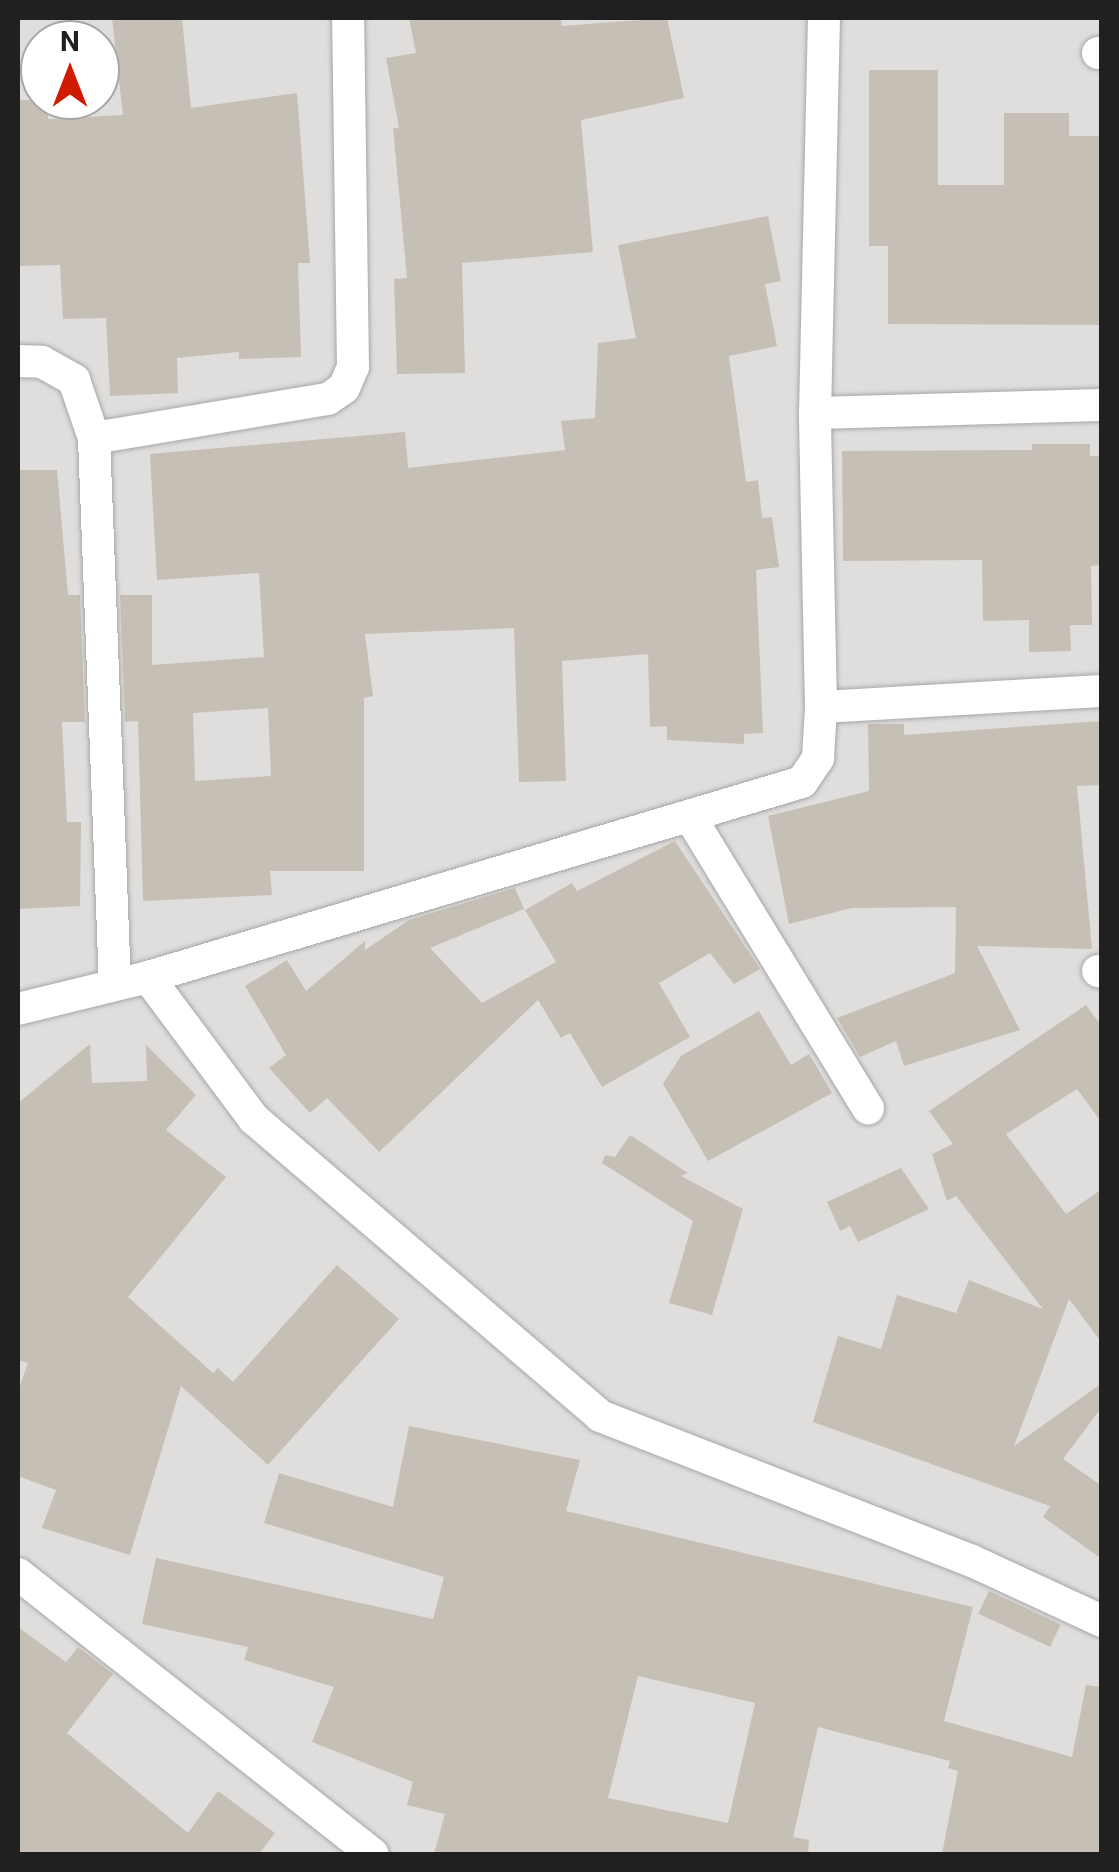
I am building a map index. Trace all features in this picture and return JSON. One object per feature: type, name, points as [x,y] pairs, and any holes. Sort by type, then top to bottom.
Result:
[{"type":"street","points":[[94,438],[328,399],[344,388],[352,367],[348,18]]},
{"type":"street","points":[[18,1009],[148,977],[692,820],[802,782],[818,758],[821,708],[815,413],[824,18]]},
{"type":"street","points":[[18,361],[42,362],[74,380],[94,438],[115,985]]},
{"type":"street","points":[[815,413],[1102,405]]},
{"type":"street","points":[[821,708],[1102,691]]},
{"type":"street","points":[[692,820],[868,1108]]},
{"type":"street","points":[[148,977],[254,1119],[600,1416],[972,1561],[1102,1621]]},
{"type":"street","points":[[18,1574],[373,1854]]},
{"type":"shaded area","points":[[18,18],[1101,18],[1101,1854],[18,1854]]},
{"type":"building","points":[[182,18],[191,108],[297,93],[310,263],[298,263],[301,357],[239,359],[239,352],[177,358],[178,393],[110,396],[106,318],[63,319],[60,265],[18,266],[18,100],[20,120],[120,120],[120,20],[112,20]]},
{"type":"building","points":[[409,18],[561,18],[562,26],[667,18],[684,98],[581,120],[593,252],[462,263],[465,373],[397,374],[394,279],[407,278],[393,128],[399,128],[386,58],[416,53]]},
{"type":"building","points":[[869,70],[938,70],[938,185],[1004,185],[1004,113],[1069,113],[1069,136],[1102,136],[1102,325],[888,324],[888,246],[869,246]]},
{"type":"building","points":[[768,216],[781,281],[765,284],[777,346],[729,356],[746,482],[758,480],[762,518],[772,517],[779,567],[756,570],[763,733],[744,734],[744,744],[667,740],[667,726],[650,727],[648,654],[562,661],[566,781],[519,782],[514,628],[365,634],[373,696],[364,698],[364,871],[270,871],[272,895],[143,901],[138,721],[125,722],[120,595],[152,595],[152,665],[264,657],[259,573],[157,580],[150,454],[405,432],[408,468],[565,450],[561,421],[595,418],[598,343],[636,338],[618,245]],"holes":[[[268,708],[271,776],[195,781],[193,713]]]},
{"type":"building","points":[[1032,444],[1090,444],[1090,456],[1102,456],[1102,565],[1091,566],[1092,625],[1070,625],[1071,651],[1029,652],[1029,620],[983,621],[982,560],[843,561],[842,451],[1032,450]]},
{"type":"building","points":[[18,470],[57,470],[68,595],[80,595],[85,722],[62,722],[67,822],[81,822],[80,906],[18,909]]},
{"type":"building","points":[[1102,721],[1102,785],[1077,786],[1092,949],[977,946],[1020,1030],[904,1066],[896,1041],[860,1057],[837,1018],[955,973],[956,907],[852,908],[789,924],[768,816],[869,791],[868,724],[904,724],[904,735]]},
{"type":"building","points":[[675,841],[760,969],[734,984],[710,953],[659,983],[690,1037],[602,1087],[570,1033],[561,1038],[538,1000],[379,1152],[327,1098],[310,1113],[269,1068],[286,1055],[245,986],[287,960],[306,991],[365,941],[365,950],[409,920],[515,888],[524,909],[430,948],[482,1003],[556,962],[525,910],[572,883],[577,891]]},
{"type":"building","points":[[1086,1005],[1102,1027],[1102,1123],[1077,1089],[1006,1134],[1066,1214],[1102,1189],[1102,1343],[1069,1299],[1014,1446],[1102,1383],[1102,1407],[1063,1459],[1102,1486],[1102,1559],[1043,1517],[1050,1506],[813,1422],[838,1336],[881,1349],[897,1295],[956,1313],[969,1280],[1043,1309],[956,1196],[947,1201],[932,1154],[953,1144],[929,1111]]},
{"type":"building","points":[[759,1011],[791,1065],[809,1054],[832,1093],[708,1161],[663,1084],[681,1056]]},
{"type":"building","points":[[90,1044],[92,1083],[147,1081],[146,1045],[196,1095],[166,1130],[226,1177],[128,1297],[213,1373],[218,1368],[233,1382],[337,1265],[399,1319],[268,1465],[181,1386],[130,1555],[42,1528],[56,1490],[18,1476],[18,1391],[28,1363],[18,1360],[18,1103]]},
{"type":"building","points":[[630,1135],[688,1173],[681,1176],[743,1209],[712,1315],[669,1303],[693,1221],[602,1163],[605,1155],[615,1157]]},
{"type":"building","points":[[901,1168],[929,1209],[858,1242],[850,1226],[840,1231],[827,1202]]},
{"type":"building","points":[[409,1426],[580,1460],[566,1511],[973,1607],[944,1721],[1072,1757],[1086,1685],[1102,1687],[1102,1854],[942,1854],[958,1771],[948,1768],[950,1761],[818,1727],[793,1837],[809,1840],[808,1854],[434,1854],[445,1814],[407,1805],[413,1782],[312,1742],[334,1687],[244,1660],[248,1647],[142,1624],[156,1558],[433,1619],[444,1577],[264,1523],[279,1473],[393,1507]],"holes":[[[638,1676],[755,1703],[728,1823],[608,1798]]]},
{"type":"building","points":[[989,1591],[1061,1624],[1050,1647],[978,1614]]},
{"type":"building","points":[[18,1627],[66,1662],[78,1647],[113,1674],[67,1733],[188,1833],[218,1791],[275,1833],[259,1854],[18,1854]]}]
